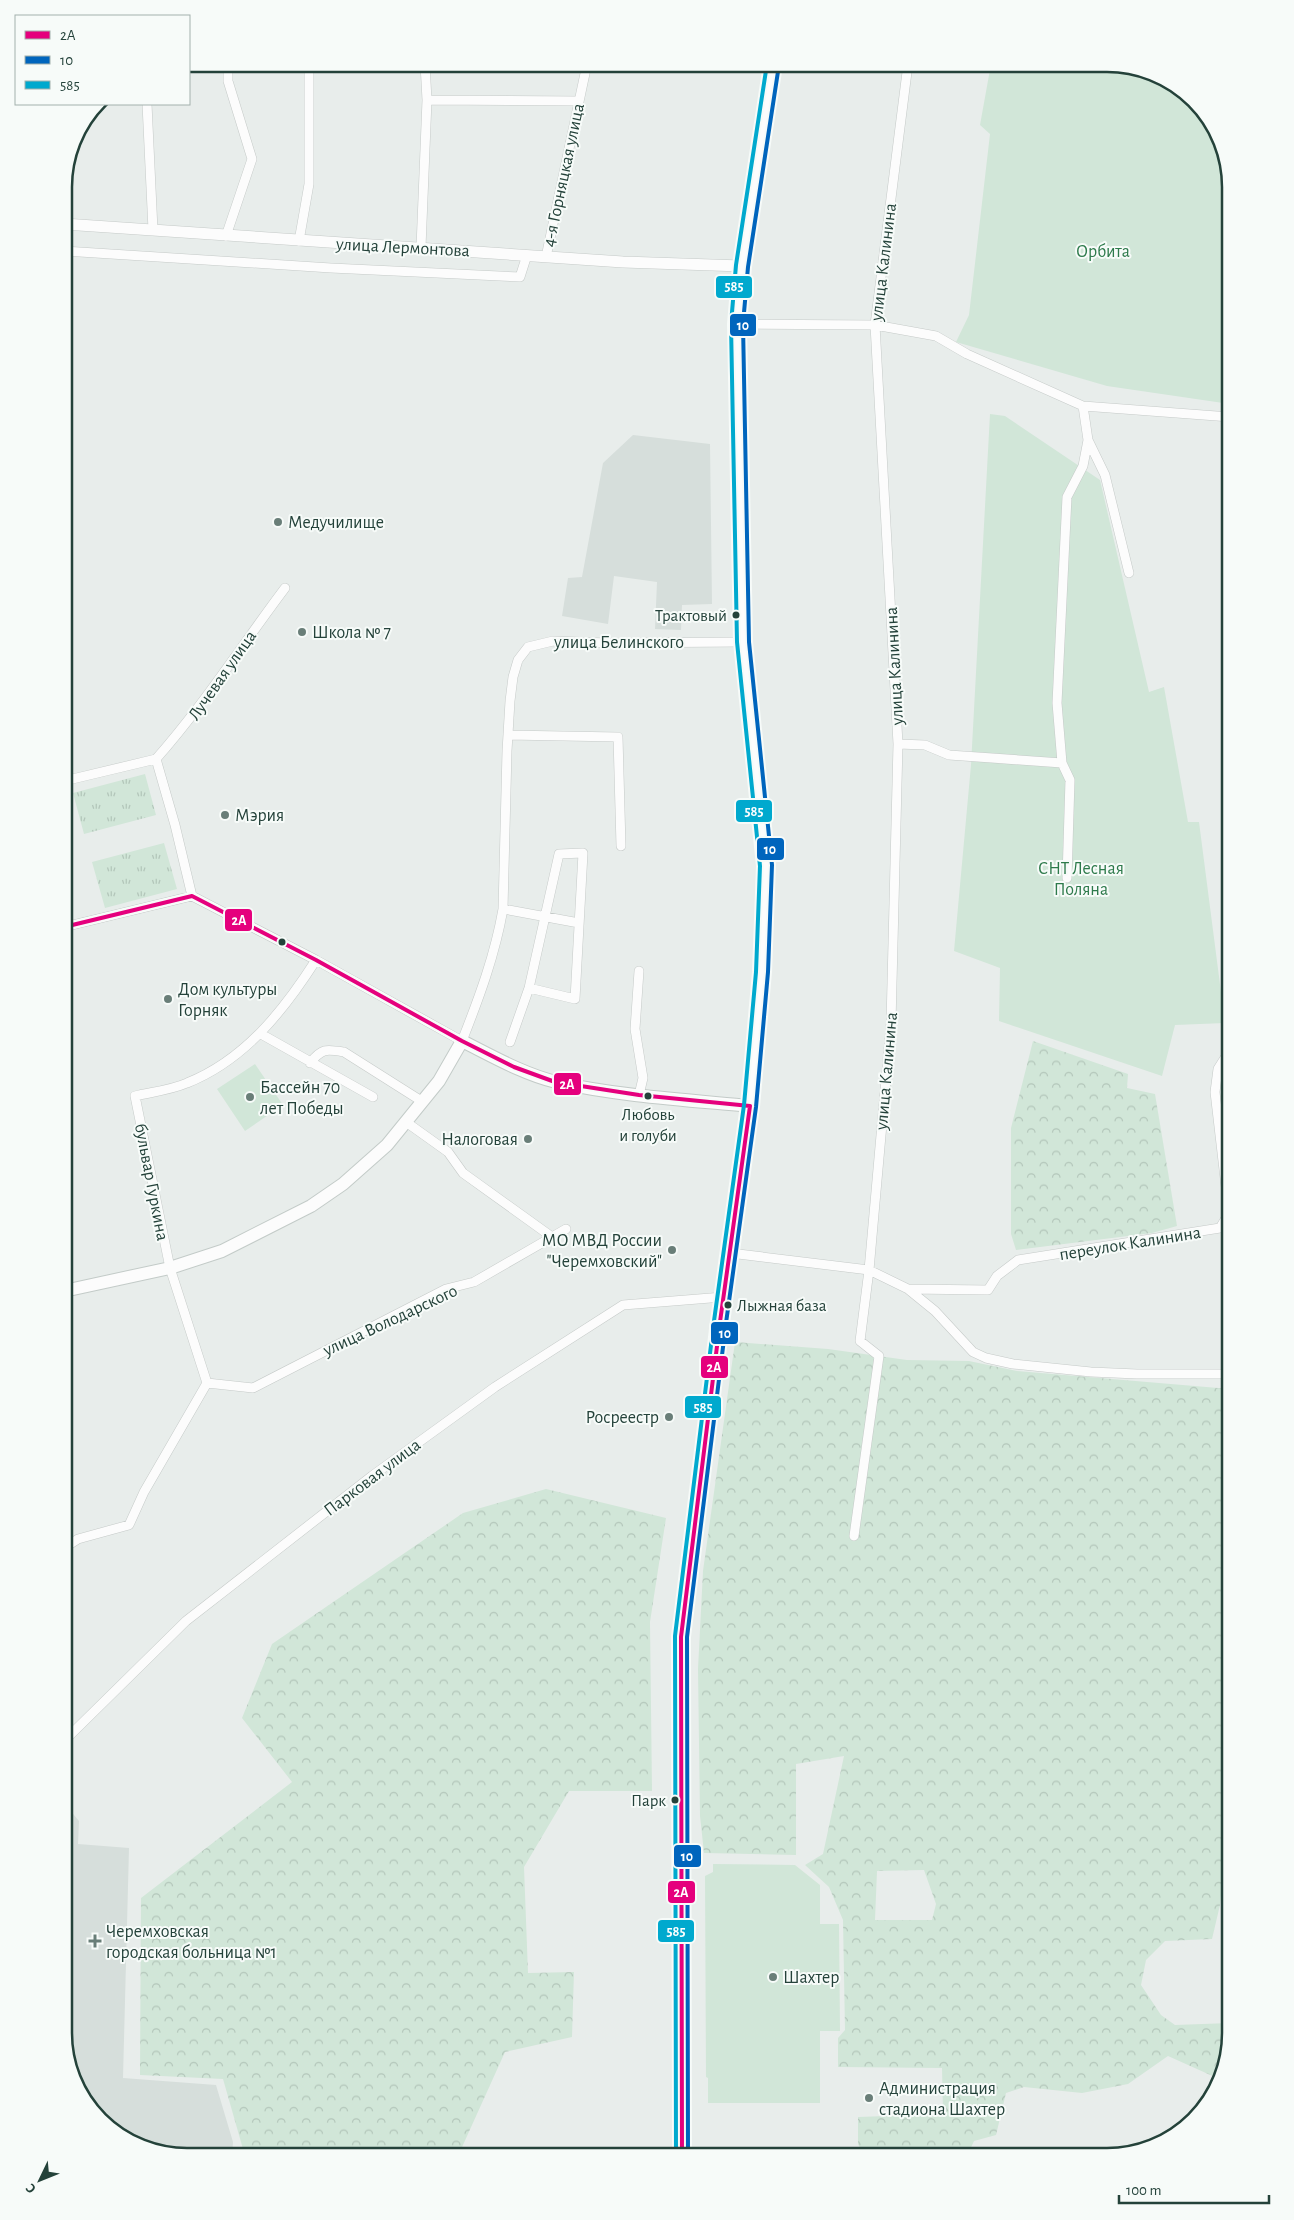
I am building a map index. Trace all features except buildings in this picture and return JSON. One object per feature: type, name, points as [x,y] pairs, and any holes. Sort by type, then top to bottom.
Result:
[{"type":"main road","points":[[682,2148],[681,1637],[723,1297],[750,1106],[759,1018],[766,866],[743,642],[737,403],[738,324],[742,266],[772,73]]},
{"type":"main road","points":[[462,1041],[514,1066],[556,1082],[639,1095],[750,1106]]},
{"type":"main road","name":"улица Белинского","points":[[72,1289],[170,1268],[222,1251],[312,1206],[343,1184],[388,1145],[439,1081],[462,1041]]},
{"type":"street","points":[[226,236],[252,159],[228,82],[228,72]]},
{"type":"street","points":[[299,242],[309,184],[309,72]]},
{"type":"street","points":[[421,247],[427,100],[425,72]]},
{"type":"street","name":"4-я Горняцкая улица","points":[[546,257],[585,72]]},
{"type":"street","name":"улица Калинина","points":[[854,1536],[879,1356],[860,1341],[869,1270],[891,1023],[898,744],[875,325],[907,73]]},
{"type":"street","points":[[427,100],[579,100]]},
{"type":"street","points":[[147,105],[153,230]]},
{"type":"street","name":"улица Лермонтова","points":[[73,225],[299,242],[421,247],[546,257],[742,266]]},
{"type":"street","points":[[73,252],[312,267],[520,277],[527,255]]},
{"type":"street","points":[[738,324],[875,325],[936,336],[967,354],[1083,406],[1222,417]]},
{"type":"street","points":[[1083,406],[1088,440],[1106,475],[1129,573]]},
{"type":"street","points":[[1067,878],[1070,780],[1062,763],[1057,703],[1067,497],[1083,466],[1088,440]]},
{"type":"street","name":"Лучевая улица","points":[[156,759],[184,728],[237,651],[285,588]]},
{"type":"street","name":"улица Белинского","points":[[462,1041],[482,991],[499,931],[503,909],[508,735],[513,677],[518,660],[528,647],[553,641],[607,643],[743,642]]},
{"type":"street","points":[[508,735],[618,737],[621,846]]},
{"type":"street","points":[[898,744],[925,745],[949,755],[1062,763]]},
{"type":"street","points":[[73,779],[156,759],[175,825],[192,896]]},
{"type":"street","points":[[510,1042],[529,988],[559,854],[583,853],[575,999],[529,988]]},
{"type":"street","points":[[73,925],[192,896],[316,960],[462,1041]]},
{"type":"street","points":[[503,909],[579,923]]},
{"type":"street","points":[[316,960],[290,1000],[261,1034],[372,1097]]},
{"type":"street","points":[[639,971],[635,1029],[643,1078],[639,1095]]},
{"type":"street","name":"бульвар Гуркина","points":[[208,1383],[170,1268],[135,1096],[187,1084],[218,1067],[261,1034]]},
{"type":"street","points":[[310,1063],[319,1052],[328,1049],[344,1052],[423,1102]]},
{"type":"street","name":"переулок Калинина","points":[[1222,1063],[1218,1069],[1215,1092],[1222,1152]]},
{"type":"street","points":[[406,1122],[448,1152],[463,1173],[552,1236]]},
{"type":"street","name":"переулок Калинина","points":[[908,1289],[988,1290],[997,1276],[1018,1260],[1220,1228],[1222,1225]]},
{"type":"street","name":"улица Володарского","points":[[208,1383],[253,1388],[446,1289],[474,1282],[566,1229]]},
{"type":"street","points":[[730,1253],[869,1270],[908,1289],[935,1312],[972,1352],[986,1358],[1014,1364],[1091,1372],[1222,1374]]},
{"type":"street","name":"Парковая улица","points":[[72,1733],[186,1621],[372,1476],[495,1387],[623,1305],[723,1297]]},
{"type":"street","points":[[72,1543],[78,1539],[129,1525],[144,1492],[208,1383]]},
{"type":"shaded area","points":[[633,435],[710,444],[712,604],[682,605],[681,630],[655,629],[657,582],[614,576],[608,624],[562,616],[568,578],[582,577],[603,463]]},
{"type":"shaded area","name":"Черемховская городская больница №1","points":[[72,1813],[79,1821],[78,1844],[129,1848],[123,2078],[216,2085],[233,2142],[233,2147],[180,2147],[165,2145],[137,2136],[112,2119],[101,2108],[84,2083],[73,2048],[72,2033]]},
{"type":"green space","name":"Орбита","points":[[989,73],[1114,73],[1129,75],[1157,84],[1182,101],[1193,112],[1213,143],[1221,172],[1222,403],[1107,386],[956,342],[969,315],[990,134],[980,125]]},
{"type":"green space","name":"СНТ Лесная Поляна","points":[[990,414],[1005,416],[1100,480],[1149,692],[1164,687],[1188,822],[1199,822],[1222,1000],[1222,1023],[1175,1025],[1162,1076],[999,1021],[1000,968],[954,951],[971,765]]},
{"type":"green space","points":[[145,774],[156,815],[84,834],[73,793]]},
{"type":"green space","points":[[164,843],[177,889],[105,908],[92,862]]},
{"type":"green space","points":[[1033,1041],[1128,1074],[1127,1088],[1155,1094],[1177,1226],[1152,1233],[1016,1250],[1011,1234],[1011,1128]]},
{"type":"green space","name":"Бассейн 70 лет Победы","points":[[255,1064],[283,1105],[245,1131],[217,1089]]},
{"type":"green space","points":[[735,1342],[828,1349],[907,1360],[969,1361],[1017,1371],[1222,1388],[1222,1885],[1220,1905],[1212,1939],[1165,1941],[1146,1960],[1141,1985],[1161,2015],[1175,2025],[1222,2023],[1221,2048],[1213,2076],[1168,2056],[1128,2084],[1082,2093],[1024,2087],[1006,2093],[996,2135],[974,2141],[971,2148],[860,2148],[858,2144],[858,2117],[943,2114],[942,2068],[838,2067],[838,2038],[845,2030],[843,1920],[829,1887],[805,1865],[823,1854],[844,1756],[796,1764],[796,1855],[704,1853],[700,1816],[698,1669],[703,1571]],"holes":[[[924,1870],[936,1904],[932,1920],[875,1920],[877,1871]]]},
{"type":"green space","points":[[546,1489],[666,1518],[650,1622],[652,1791],[569,1791],[524,1867],[528,1973],[574,1972],[572,2037],[505,2052],[462,2147],[242,2147],[223,2079],[140,2075],[141,1898],[292,1782],[242,1718],[272,1644],[463,1513]]},
{"type":"green space","name":"Шахтер","points":[[713,1864],[795,1865],[820,1885],[820,1924],[839,1924],[840,2031],[820,2031],[820,2103],[708,2103],[708,2078],[706,2077],[705,1876],[713,1872]]},
{"type":"transit line","name":"585","points":[[676,2148],[675,1636],[714,1321],[744,1105],[756,972],[760,866],[737,642],[731,324],[736,265],[766,73]]},
{"type":"transit line","name":"10","points":[[688,2148],[687,1637],[726,1323],[756,1107],[768,972],[772,865],[749,642],[743,324],[748,267],[778,73]]},
{"type":"transit line","name":"2А","points":[[73,925],[192,896],[316,960],[462,1041],[514,1067],[555,1082],[639,1095],[750,1106]]},
{"type":"transit line","name":"2А","points":[[682,2148],[681,1637],[720,1322],[750,1106]]},
{"type":"place","name":"Медучилище","points":[[278,522]]},
{"type":"place","name":"Трактовый","points":[[736,615]]},
{"type":"place","name":"Школа № 7","points":[[302,632]]},
{"type":"place","name":"Мэрия","points":[[225,815]]},
{"type":"place","name":"Дом культуры Горняк","points":[[168,999]]},
{"type":"place","name":"Любовь и голуби","points":[[648,1096]]},
{"type":"place","name":"Бассейн 70 лет Победы","points":[[250,1097]]},
{"type":"place","name":"Налоговая","points":[[528,1139]]},
{"type":"place","name":"МО МВД России \"Черемховский\"","points":[[672,1250]]},
{"type":"place","name":"Лыжная база","points":[[728,1305]]},
{"type":"place","name":"Росреестр","points":[[669,1417]]},
{"type":"place","name":"Парк","points":[[675,1800]]},
{"type":"place","name":"Черемховская городская больница №1","points":[[95,1941]]},
{"type":"place","name":"Шахтер","points":[[773,1977]]},
{"type":"place","name":"Администрация стадиона Шахтер","points":[[869,2098]]}]
